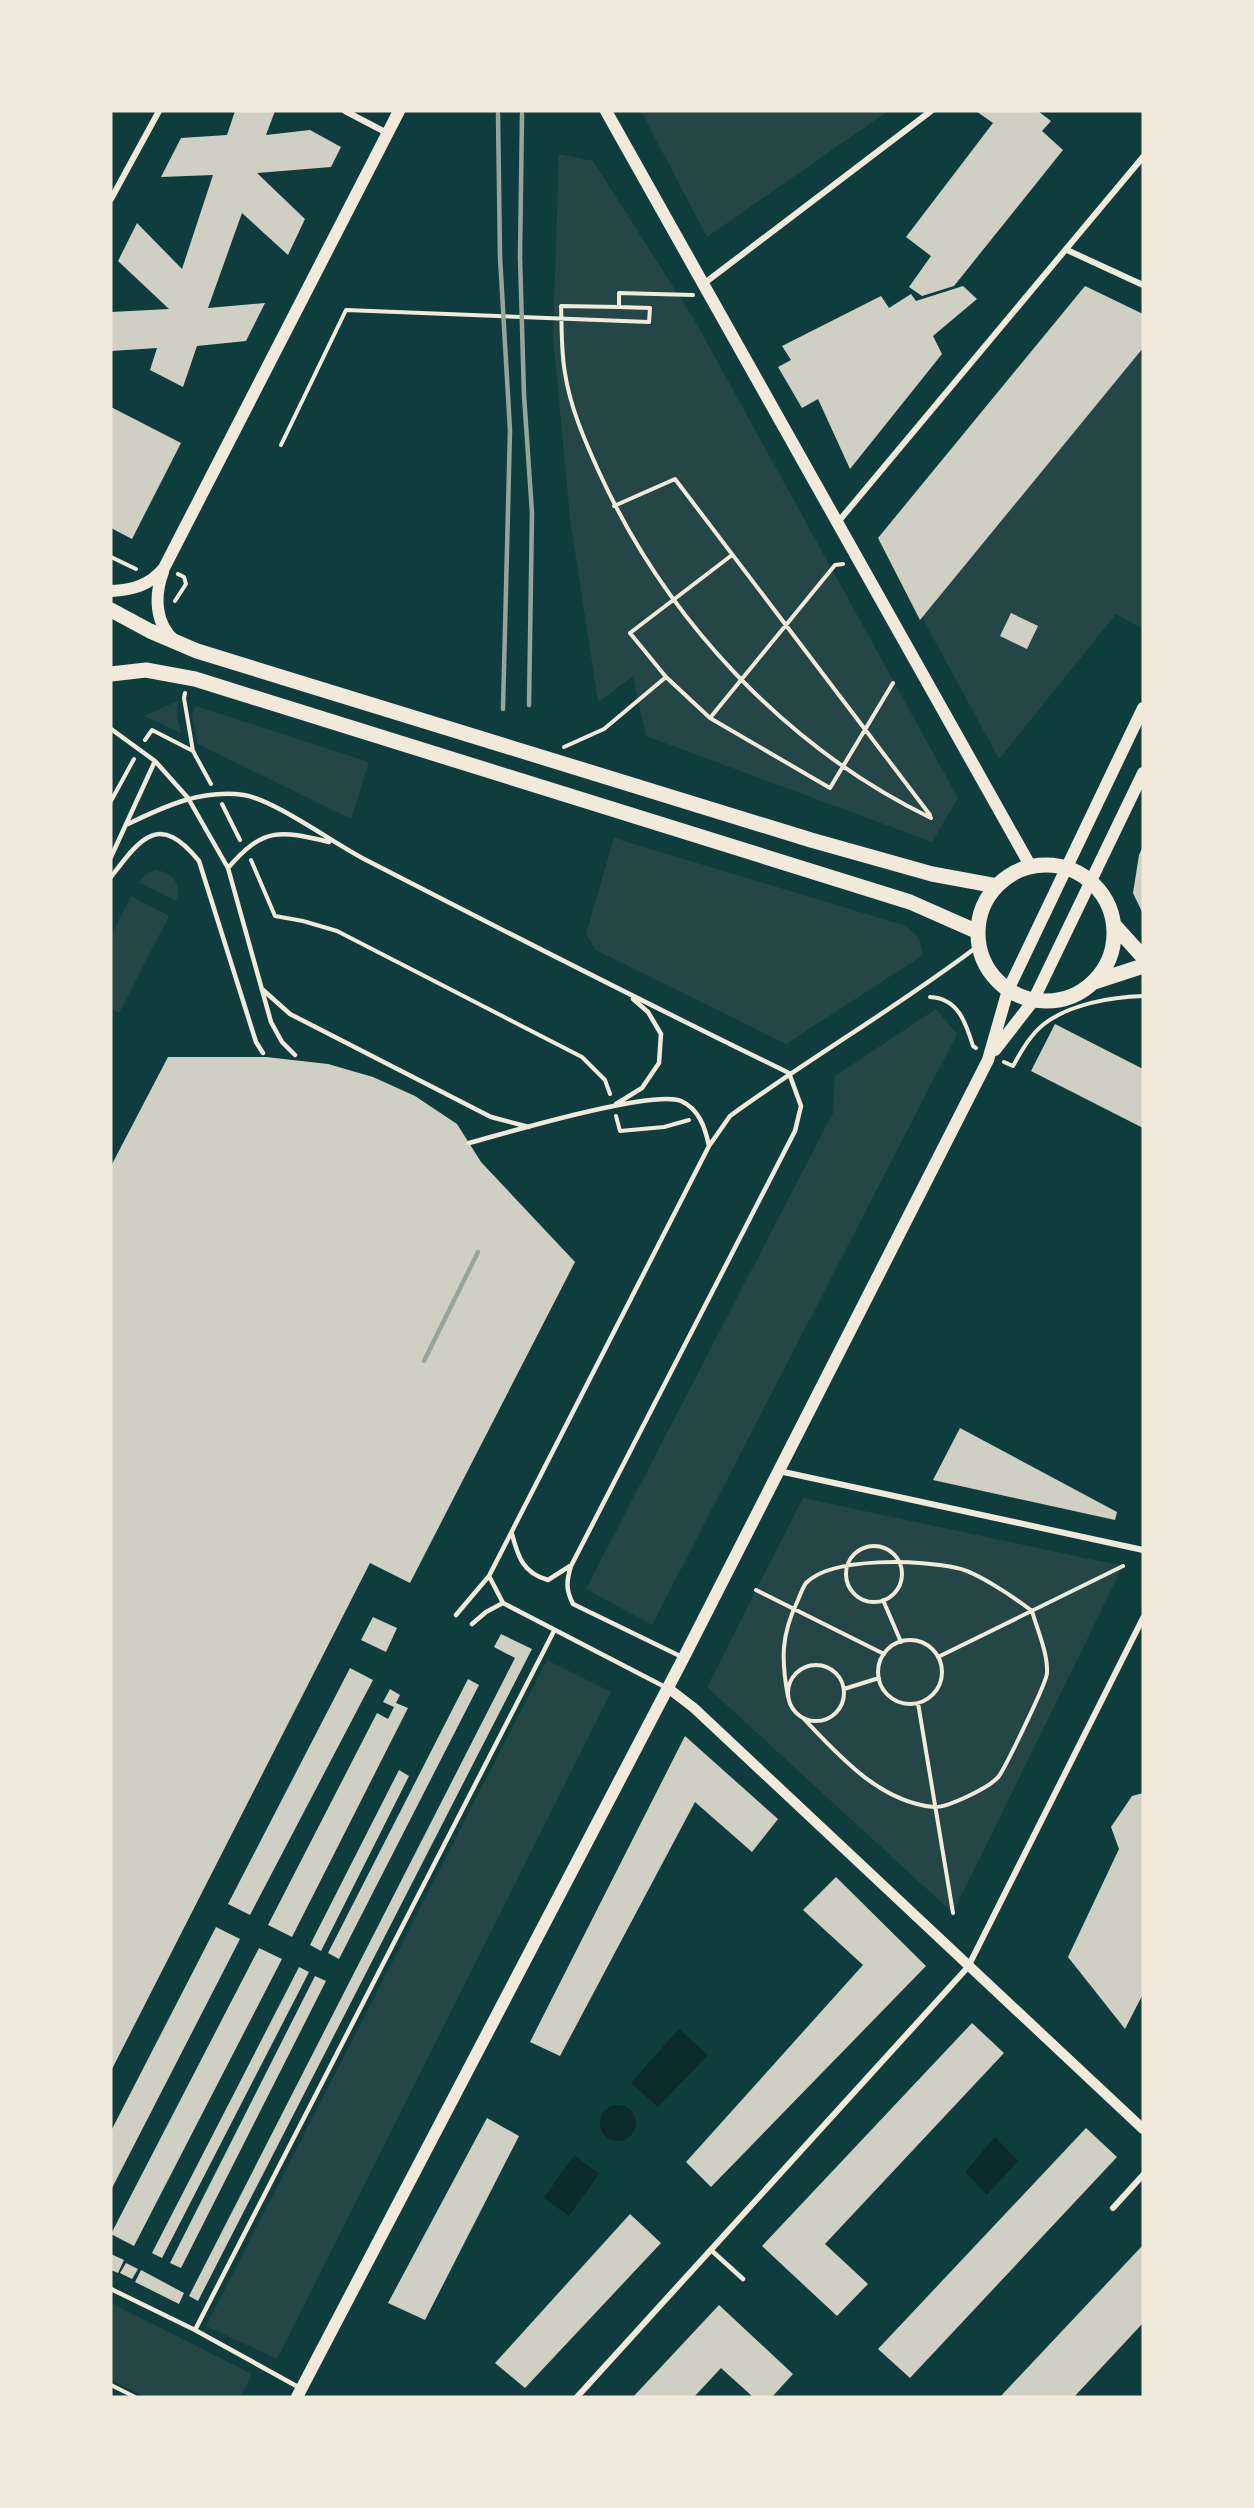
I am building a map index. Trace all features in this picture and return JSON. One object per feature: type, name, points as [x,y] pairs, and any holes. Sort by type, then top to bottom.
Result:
[{"type":"main road","points":[[176,642],[165,629],[159,615],[159,583],[164,568],[399,111]]},
{"type":"main road","points":[[606,111],[1031,867]]},
{"type":"main road","points":[[111,591],[136,588],[148,582],[164,568]]},
{"type":"main road","points":[[111,610],[176,642],[206,653],[811,840],[921,871],[997,886]]},
{"type":"main road","points":[[111,674],[146,670],[198,680],[910,902],[978,939]]},
{"type":"main road","points":[[299,2393],[684,1658],[990,1055],[1008,990],[1143,708]]},
{"type":"main road","points":[[990,1055],[1034,1001],[1143,773]]},
{"type":"main road","points":[[1143,957],[1115,926],[1107,901],[1091,881],[1066,868],[1049,865],[1031,867],[1012,874],[997,886],[983,907],[978,939],[995,978],[1008,990],[1034,1001],[1055,1001],[1076,995],[1094,982],[1143,966]]},
{"type":"main road","points":[[1094,982],[1111,957],[1115,926]]},
{"type":"street","points":[[111,199],[159,111]]},
{"type":"street","points":[[345,111],[387,133]]},
{"type":"street","points":[[705,290],[931,111]]},
{"type":"street","points":[[837,523],[1143,157]]},
{"type":"street","points":[[1067,250],[1143,285]]},
{"type":"street","points":[[779,1471],[1143,1550]]},
{"type":"street","points":[[577,2397],[968,1967],[1143,1618]]},
{"type":"street","points":[[668,1688],[694,1708],[1143,2129]]},
{"type":"street","points":[[1113,2208],[1143,2175]]},
{"type":"lane","points":[[111,729],[155,761],[188,798],[228,868],[271,1022],[282,1042],[295,1054]]},
{"type":"lane","points":[[111,857],[155,761]]},
{"type":"lane","points":[[128,824],[188,798],[216,793],[247,796],[280,810],[335,843],[626,993],[789,1073],[801,1106],[795,1131],[571,1566],[566,1591],[573,1604],[684,1658]]},
{"type":"lane","points":[[228,868],[244,849],[267,836],[289,832],[335,843]]},
{"type":"lane","points":[[111,878],[138,841],[153,835],[170,835],[186,844],[199,861],[256,1042],[264,1053]]},
{"type":"lane","points":[[456,1615],[489,1576],[709,1146],[730,1116],[789,1073],[938,976],[978,939]]},
{"type":"lane","points":[[260,987],[290,1014],[491,1117],[529,1128]]},
{"type":"lane","points":[[613,1105],[642,1088],[659,1063],[661,1034],[648,1012],[626,993]]},
{"type":"lane","points":[[469,1143],[613,1105],[665,1098],[679,1100],[693,1108],[705,1126],[709,1146]]},
{"type":"lane","points":[[512,1534],[520,1563],[533,1575],[548,1580],[571,1566]]},
{"type":"lane","points":[[489,1576],[503,1603],[668,1688]]},
{"type":"lane","points":[[472,1624],[486,1612],[503,1603]]},
{"type":"lane","points":[[195,2330],[554,1630]]},
{"type":"lane","points":[[711,2250],[743,2279]]},
{"type":"lane","points":[[111,2289],[195,2330],[299,2393]]},
{"type":"path","points":[[619,308],[619,293],[705,290]]},
{"type":"path","points":[[281,445],[346,310],[571,319],[649,322],[650,308],[561,306],[565,374],[585,442],[614,506],[674,600],[740,681],[792,728],[843,766],[905,805],[931,818],[675,479],[614,506]]},
{"type":"path","points":[[732,555],[630,633],[666,677],[710,718],[830,788],[893,683]]},
{"type":"path","points":[[111,557],[135,569],[143,566]]},
{"type":"path","points":[[710,718],[835,565],[853,562]]},
{"type":"path","points":[[173,609],[175,598],[186,584],[184,577]]},
{"type":"path","points":[[563,747],[604,729],[666,677]]},
{"type":"path","points":[[152,730],[193,751]]},
{"type":"path","points":[[111,801],[128,770]]},
{"type":"path","points":[[872,1545],[888,1549],[900,1562],[902,1570],[899,1586],[883,1600],[870,1601],[853,1593],[846,1576],[847,1567],[855,1552],[872,1545]]},
{"type":"path","points":[[872,1561],[959,1568],[1012,1596],[1032,1611],[1048,1674],[999,1778],[972,1795],[936,1807],[905,1798],[871,1783],[835,1752],[791,1706],[782,1665],[783,1637],[793,1609],[806,1583],[822,1574],[847,1567],[872,1561]]},
{"type":"path","points":[[938,1657],[1123,1566]]},
{"type":"path","points":[[756,1590],[884,1654]]},
{"type":"path","points":[[883,1600],[901,1642]]},
{"type":"path","points":[[901,1642],[924,1643],[938,1657],[942,1673],[940,1684],[928,1698],[918,1703],[898,1702],[886,1693],[879,1678],[879,1664],[884,1654],[901,1642]]},
{"type":"path","points":[[788,1697],[792,1679],[804,1668],[813,1665],[830,1669],[842,1681],[844,1689],[842,1705],[831,1717],[813,1722],[804,1719]]},
{"type":"path","points":[[844,1689],[879,1678]]},
{"type":"path","points":[[918,1703],[953,1913]]},
{"type":"path","points":[[111,2385],[135,2397]]},
{"type":"shaded area","points":[[641,111],[888,111],[707,237]]},
{"type":"shaded area","points":[[559,154],[593,161],[695,321],[958,798],[932,842],[646,736],[633,676],[598,702],[570,518],[553,335]]},
{"type":"shaded area","points":[[1143,348],[1143,629],[1116,614],[999,759],[922,617]]},
{"type":"shaded area","points":[[178,701],[177,716],[181,733],[144,716]]},
{"type":"shaded area","points":[[196,706],[369,762],[351,819],[198,744],[192,714]]},
{"type":"shaded area","points":[[614,838],[906,926],[919,938],[923,955],[786,1044],[596,950],[586,934]]},
{"type":"shaded area","points":[[156,870],[167,873],[175,880],[178,890],[176,901],[139,882],[146,874]]},
{"type":"shaded area","points":[[131,896],[169,916],[119,1013],[111,1009],[111,935]]},
{"type":"shaded area","points":[[936,1009],[957,1034],[652,1625],[586,1589],[833,1113],[835,1076]]},
{"type":"shaded area","points":[[803,1498],[1123,1566],[953,1913],[707,1687]]},
{"type":"shaded area","points":[[547,1660],[611,1692],[277,2359],[206,2326]]},
{"type":"shaded area","points":[[679,2029],[708,2055],[658,2107],[631,2083]]},
{"type":"shaded area","points":[[618,2105],[631,2110],[636,2123],[631,2136],[618,2141],[605,2136],[600,2123],[605,2110]]},
{"type":"shaded area","points":[[995,2137],[1018,2161],[987,2195],[965,2172]]},
{"type":"shaded area","points":[[574,2155],[599,2174],[569,2216],[544,2198]]},
{"type":"shaded area","points":[[111,2303],[252,2374],[240,2397],[145,2397],[111,2380]]},
{"type":"building","points":[[235,111],[275,111],[266,135],[310,130],[341,147],[331,167],[257,173],[305,219],[288,255],[242,213],[208,308],[265,303],[246,341],[197,346],[183,387],[150,370],[157,348],[111,351],[111,312],[169,309],[118,261],[137,223],[182,269],[213,175],[161,177],[181,138],[227,135]]},
{"type":"building","points":[[976,111],[1038,111],[1051,121],[1042,131],[1063,150],[954,286],[922,296],[909,287],[931,256],[906,237],[993,123]]},
{"type":"building","points":[[963,286],[977,299],[933,336],[942,354],[850,469],[818,399],[802,408],[778,367],[791,360],[782,346],[881,296],[889,308],[911,294],[916,301]]},
{"type":"building","points":[[1085,286],[1143,314],[1143,348],[920,620],[878,538]]},
{"type":"building","points":[[111,407],[181,443],[132,539],[111,528]]},
{"type":"building","points":[[1011,613],[1038,626],[1027,649],[1000,636]]},
{"type":"building","points":[[1143,846],[1143,914],[1133,893],[1139,855]]},
{"type":"building","points":[[1055,1024],[1143,1069],[1143,1128],[1031,1071]]},
{"type":"building","points":[[168,1057],[266,1057],[328,1064],[373,1077],[415,1096],[457,1124],[481,1162],[575,1262],[410,1583],[370,1563],[111,2071],[111,1166]]},
{"type":"building","points":[[960,1428],[1117,1512],[1115,1520],[933,1480]]},
{"type":"building","points":[[373,1617],[397,1628],[386,1652],[361,1640]]},
{"type":"building","points":[[501,1634],[532,1649],[198,2301],[189,2296],[515,1658],[494,1647]]},
{"type":"building","points":[[350,1668],[373,1680],[250,1915],[228,1904]]},
{"type":"building","points":[[468,1679],[479,1685],[339,1959],[328,1953]]},
{"type":"building","points":[[390,1689],[400,1695],[396,1703],[408,1708],[292,1937],[268,1925],[377,1713],[388,1719],[394,1707],[383,1702]]},
{"type":"building","points":[[685,1736],[778,1819],[752,1852],[695,1802],[560,2056],[530,2042]]},
{"type":"building","points":[[399,1770],[409,1776],[321,1951],[310,1945]]},
{"type":"building","points":[[1143,1793],[1143,1994],[1125,2029],[1068,1957],[1119,1849],[1111,1827],[1132,1796]]},
{"type":"building","points":[[836,1877],[926,1966],[711,2187],[686,2162],[863,1965],[803,1910]]},
{"type":"building","points":[[216,1927],[240,1939],[111,2190],[111,2131]]},
{"type":"building","points":[[259,1948],[282,1959],[134,2246],[111,2234]]},
{"type":"building","points":[[299,1967],[309,1972],[162,2258],[152,2253]]},
{"type":"building","points":[[315,1976],[326,1981],[181,2268],[170,2263]]},
{"type":"building","points":[[972,2023],[1004,2053],[825,2244],[868,2284],[837,2316],[762,2246]]},
{"type":"building","points":[[487,2118],[519,2136],[425,2320],[388,2303]]},
{"type":"building","points":[[1086,2128],[1117,2157],[910,2378],[878,2349]]},
{"type":"building","points":[[630,2214],[661,2243],[525,2388],[495,2363]]},
{"type":"building","points":[[1143,2245],[1143,2323],[1074,2397],[1000,2397]]},
{"type":"building","points":[[111,2254],[124,2260],[118,2273],[111,2270]]},
{"type":"building","points":[[126,2263],[138,2269],[132,2279],[120,2273]]},
{"type":"building","points":[[141,2270],[184,2293],[179,2304],[135,2282]]},
{"type":"building","points":[[719,2305],[793,2374],[772,2397],[753,2397],[721,2368],[694,2397],[633,2397]]},
{"type":"railway","points":[[498,114],[500,257],[510,430],[503,709]]},
{"type":"railway","points":[[522,114],[520,257],[524,395],[532,513],[529,705]]},
{"type":"railway","points":[[424,1361],[478,1252]]}]
